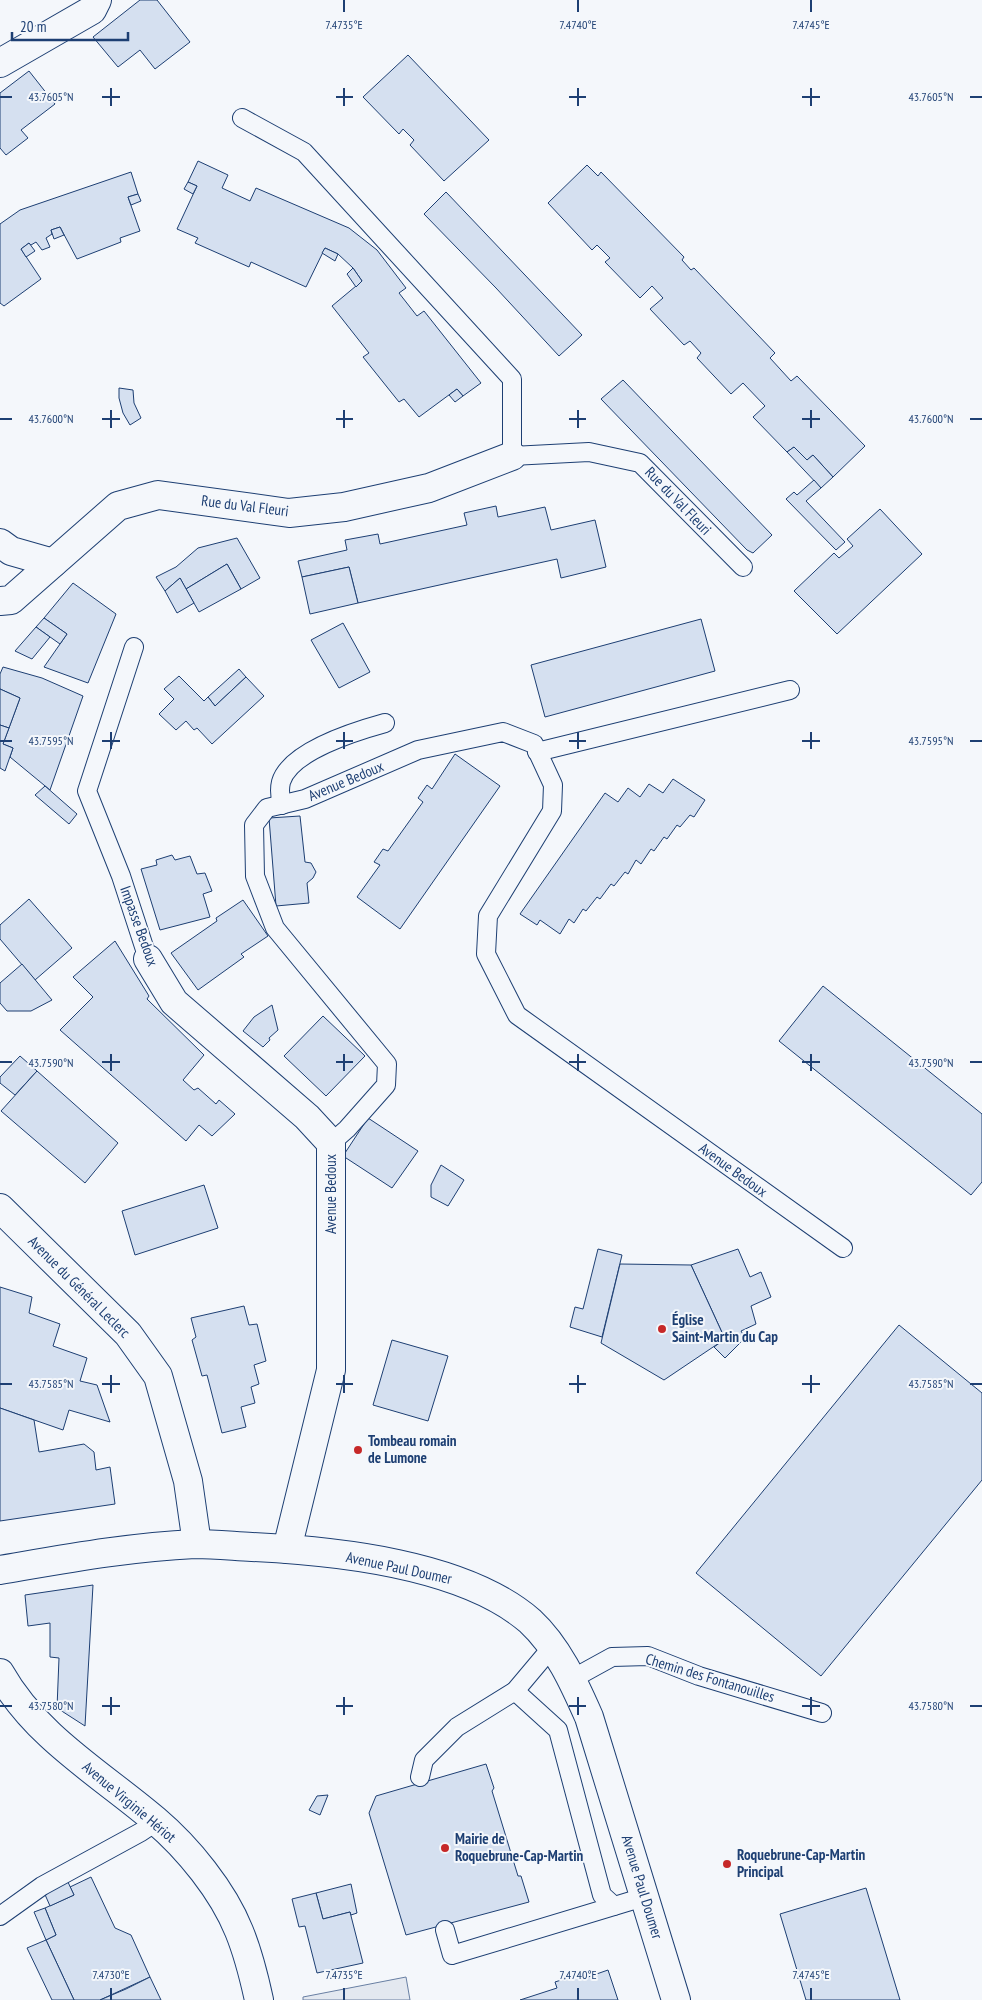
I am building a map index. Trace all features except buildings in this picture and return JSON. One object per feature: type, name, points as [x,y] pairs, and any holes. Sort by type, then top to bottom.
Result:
[{"type":"street","points":[[0,63],[92,10],[97,0]]},
{"type":"street","name":"Rue du Val Fleuri","points":[[0,601],[10,600],[118,506],[158,495],[289,513],[344,507],[429,488],[512,456]]},
{"type":"street","points":[[0,543],[11,551],[53,563]]},
{"type":"street","name":"Impasse Bedoux","points":[[148,959],[174,1002],[307,1117],[331,1143]]},
{"type":"street","name":"Avenue Bedoux","points":[[287,1549],[331,1370],[331,1143]]},
{"type":"street","name":"Avenue du Général Leclerc","points":[[0,1208],[128,1334],[158,1376],[188,1481],[197,1544]]},
{"type":"street","name":"Avenue Paul Doumer","points":[[0,1570],[121,1550],[197,1544],[287,1549],[377,1560],[435,1573],[466,1584],[498,1599],[530,1622],[552,1647],[572,1679],[589,1717],[676,2000]]},
{"type":"street","name":"Avenue Virginie Hériot","points":[[0,1673],[31,1716],[57,1742],[156,1822],[190,1856],[220,1894],[239,1930],[260,2000]]},
{"type":"lane","points":[[242,118],[304,152],[512,379],[512,456]]},
{"type":"lane","name":"Rue du Val Fleuri","points":[[512,456],[589,452],[640,462],[743,568]]},
{"type":"lane","name":"Impasse Bedoux","points":[[134,647],[86,791],[121,876],[148,959]]},
{"type":"lane","points":[[537,752],[790,690]]},
{"type":"lane","points":[[282,805],[279,792],[282,780],[291,766],[305,755],[355,732],[384,723]]},
{"type":"lane","name":"Avenue Bedoux","points":[[331,1143],[386,1086],[387,1064],[275,928],[255,876],[254,825],[268,808],[305,799],[418,750],[502,732],[534,744],[553,785],[552,811],[488,916],[486,954],[517,1015],[843,1248]]},
{"type":"lane","points":[[420,1777],[424,1760],[457,1727],[515,1691],[552,1647]]},
{"type":"lane","name":"Chemin des Fontanouilles","points":[[572,1679],[612,1657],[648,1656],[699,1676],[822,1713]]},
{"type":"lane","points":[[515,1691],[558,1730],[602,1895],[614,1906]]},
{"type":"lane","points":[[0,1916],[42,1886],[156,1822]]},
{"type":"lane","points":[[445,1930],[452,1955],[644,1897]]},
{"type":"shaded area","points":[[406,1977],[410,2000],[303,2000],[303,1997]]},
{"type":"place","name":"Église Saint-Martin du Cap","points":[[662,1329]]},
{"type":"place","name":"Tombeau romain de Lumone","points":[[358,1450]]},
{"type":"place","name":"Mairie de Roquebrune-Cap-Martin","points":[[445,1848]]},
{"type":"place","name":"Roquebrune-Cap-Martin Principal","points":[[727,1864]]}]
